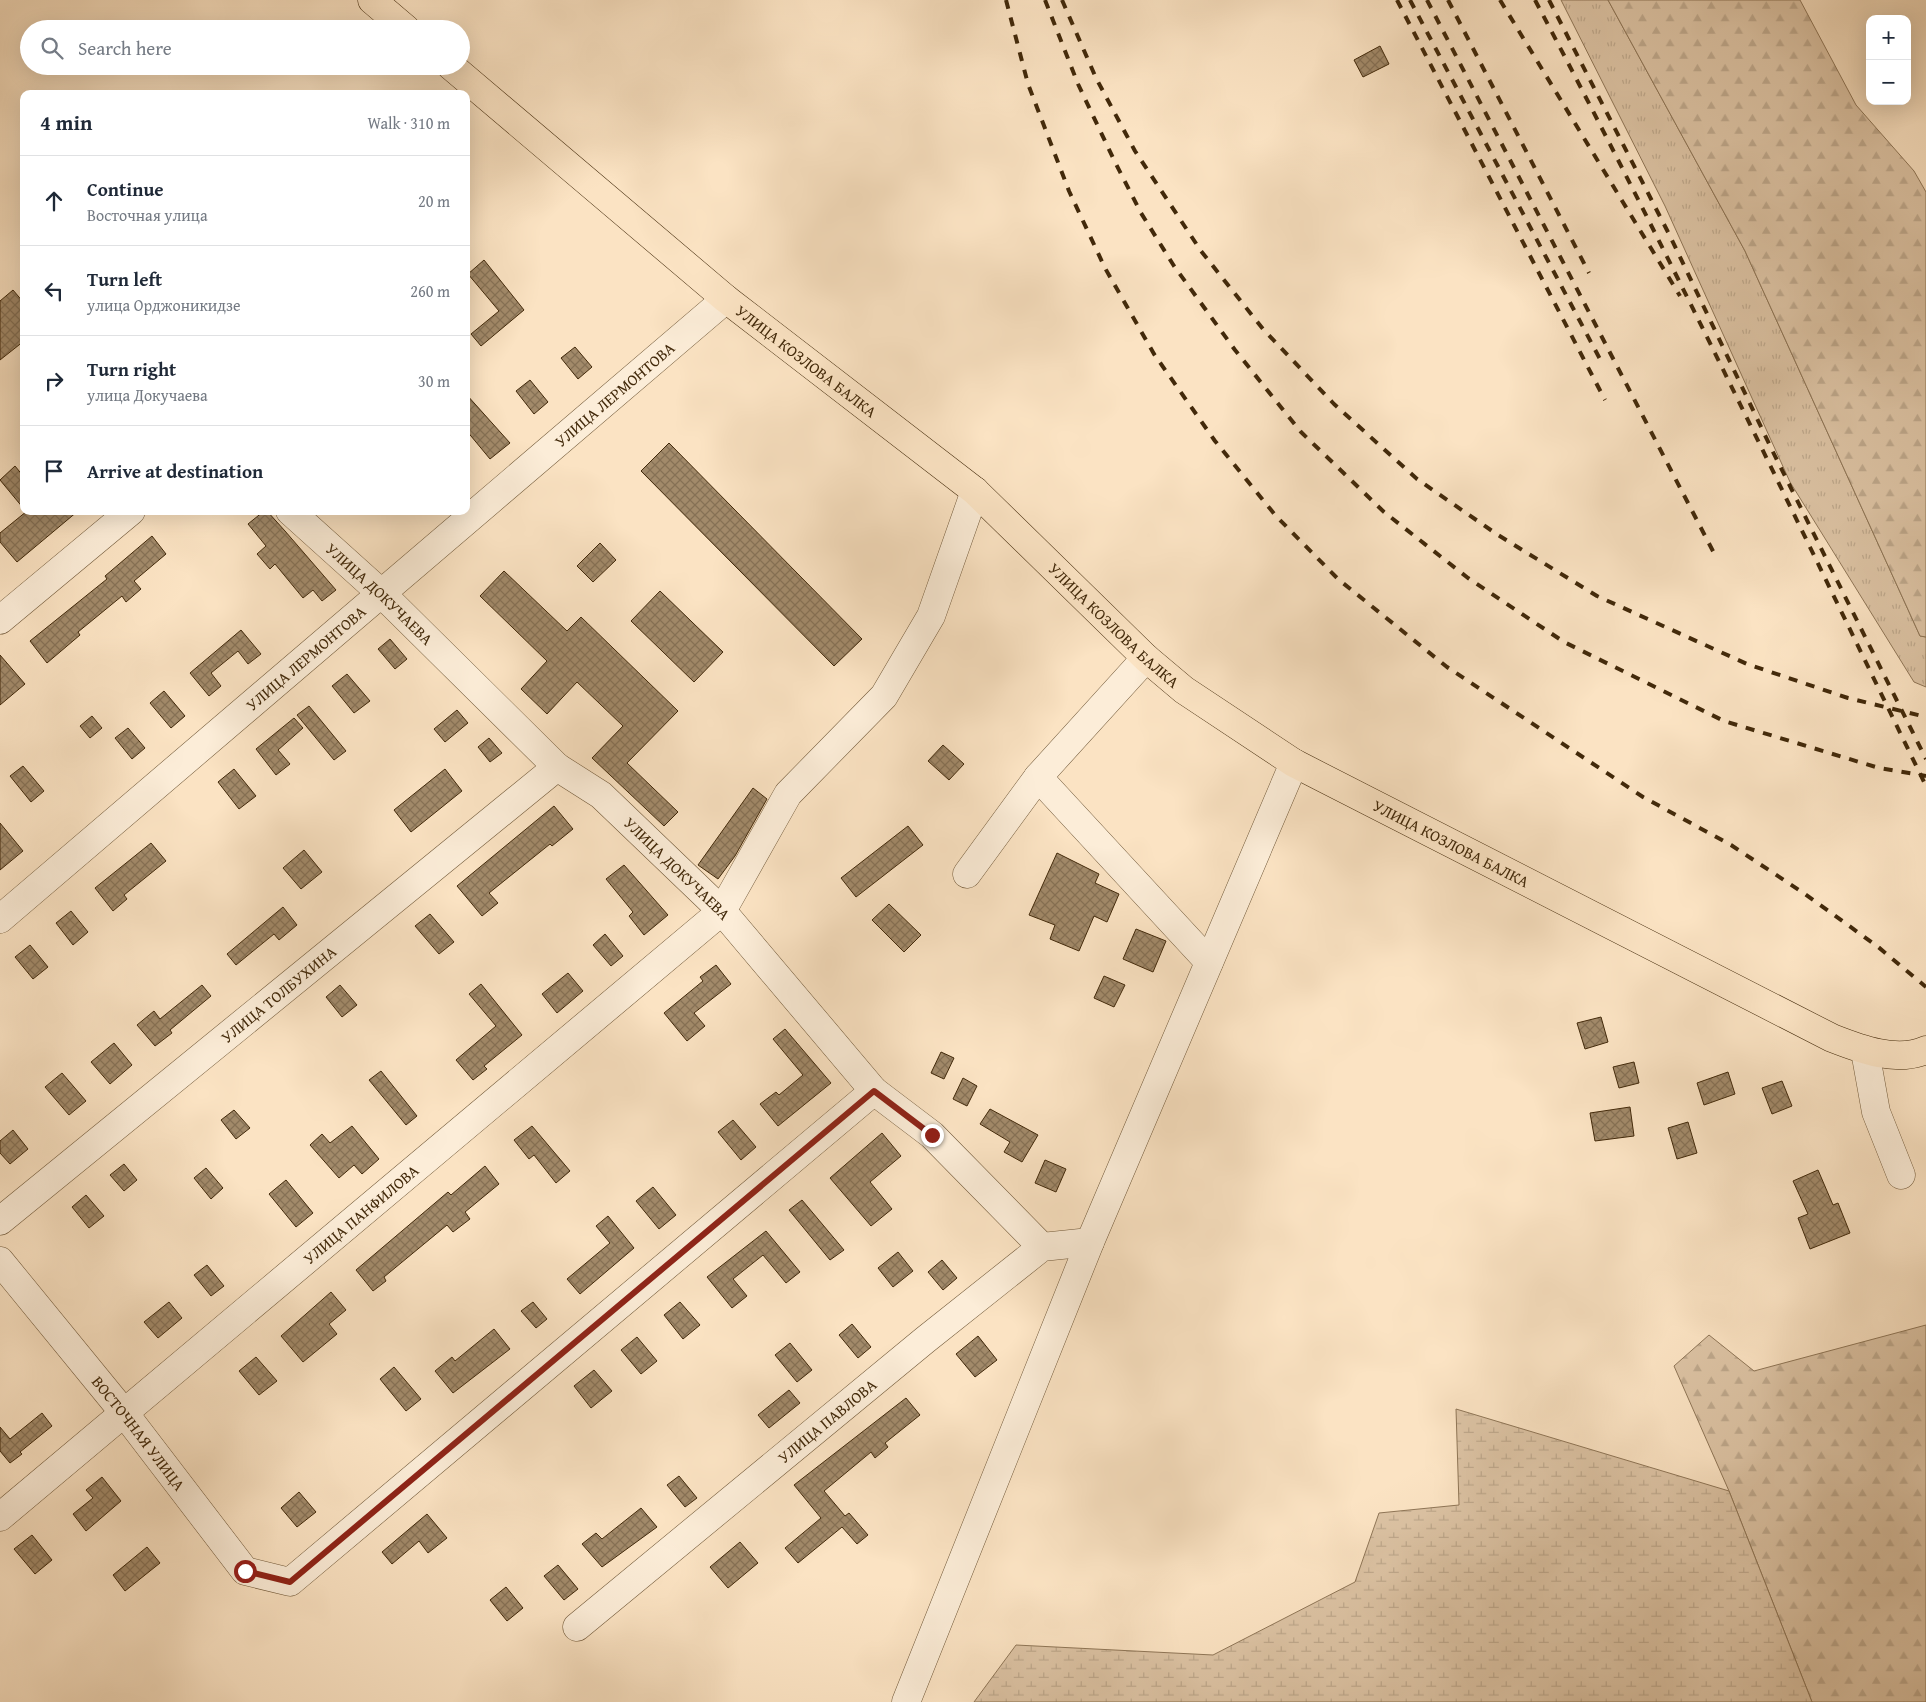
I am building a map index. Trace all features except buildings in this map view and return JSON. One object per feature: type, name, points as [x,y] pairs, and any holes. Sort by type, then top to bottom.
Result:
[{"type":"main road","points":[[372,0],[395,20]]},
{"type":"main road","name":"УЛИЦА КОЗЛОВА БАЛКА","points":[[462,75],[726,299],[975,491],[1146,658],[1184,690],[1294,763],[1832,1038],[1865,1051],[1914,1056],[1926,1050]]},
{"type":"street","name":"УЛИЦА ЛЕРМОНТОВА","points":[[0,919],[726,299]]},
{"type":"street","points":[[722,911],[788,794],[884,696],[931,616],[975,491]]},
{"type":"street","points":[[0,620],[126,515]]},
{"type":"street","name":"УЛИЦА ДОКУЧАЕВА","points":[[294,515],[382,593],[557,767],[600,795],[722,911],[874,1091],[932,1135],[1042,1247]]},
{"type":"street","points":[[967,874],[1038,777],[1146,658]]},
{"type":"street","points":[[906,1702],[1090,1242],[1294,763]]},
{"type":"street","name":"УЛИЦА ТОЛБУХИНА","points":[[0,1221],[557,767]]},
{"type":"street","points":[[1038,777],[1209,962]]},
{"type":"street","name":"УЛИЦА ПАНФИЛОВА","points":[[0,1517],[722,911]]},
{"type":"street","points":[[1865,1051],[1876,1112],[1901,1175]]},
{"type":"street","name":"ВОСТОЧНАЯ УЛИЦА","points":[[0,1261],[125,1414],[245,1571],[290,1582],[874,1091]]},
{"type":"street","points":[[1042,1247],[1090,1242]]},
{"type":"street","name":"УЛИЦА ПАВЛОВА","points":[[577,1627],[925,1340],[1042,1247]]},
{"type":"green space","points":[[1561,0],[1608,0],[1745,251],[1920,636],[1926,637],[1926,687],[1914,682],[1790,482],[1665,206]]},
{"type":"green space","points":[[1608,0],[1800,0],[1856,105],[1914,171],[1926,192],[1926,637],[1920,636],[1745,251]]},
{"type":"green space","points":[[1926,1325],[1926,1702],[1812,1702],[1729,1491],[1674,1366],[1709,1335],[1754,1371]]},
{"type":"green space","points":[[1456,1409],[1729,1491],[1812,1702],[974,1702],[1016,1645],[1213,1655],[1355,1582],[1379,1513],[1459,1505]]},
{"type":"railway","points":[[1006,0],[1028,84],[1069,191],[1105,268],[1154,354],[1215,441],[1276,516],[1338,579],[1447,667],[1643,797],[1731,845],[1802,892],[1877,946],[1926,987]]},
{"type":"railway","points":[[1045,0],[1078,84],[1114,160],[1141,213],[1174,266],[1235,350],[1301,432],[1384,512],[1468,578],[1564,642],[1724,721],[1879,768],[1926,776]]},
{"type":"railway","points":[[1062,0],[1096,78],[1135,151],[1201,251],[1263,329],[1334,404],[1417,479],[1498,535],[1597,596],[1747,664],[1848,698],[1926,717]]},
{"type":"railway","points":[[1397,0],[1605,400]]},
{"type":"railway","points":[[1410,0],[1601,361]]},
{"type":"railway","points":[[1427,0],[1715,555]]},
{"type":"railway","points":[[1448,0],[1589,273]]},
{"type":"railway","points":[[1500,0],[1680,296]]},
{"type":"railway","points":[[1535,0],[1685,293],[1926,786]]},
{"type":"railway","points":[[1549,0],[1670,236],[1773,452],[1926,759]]},
{"type":"route","points":[[245,1571],[290,1582],[874,1091],[932,1135]]}]
